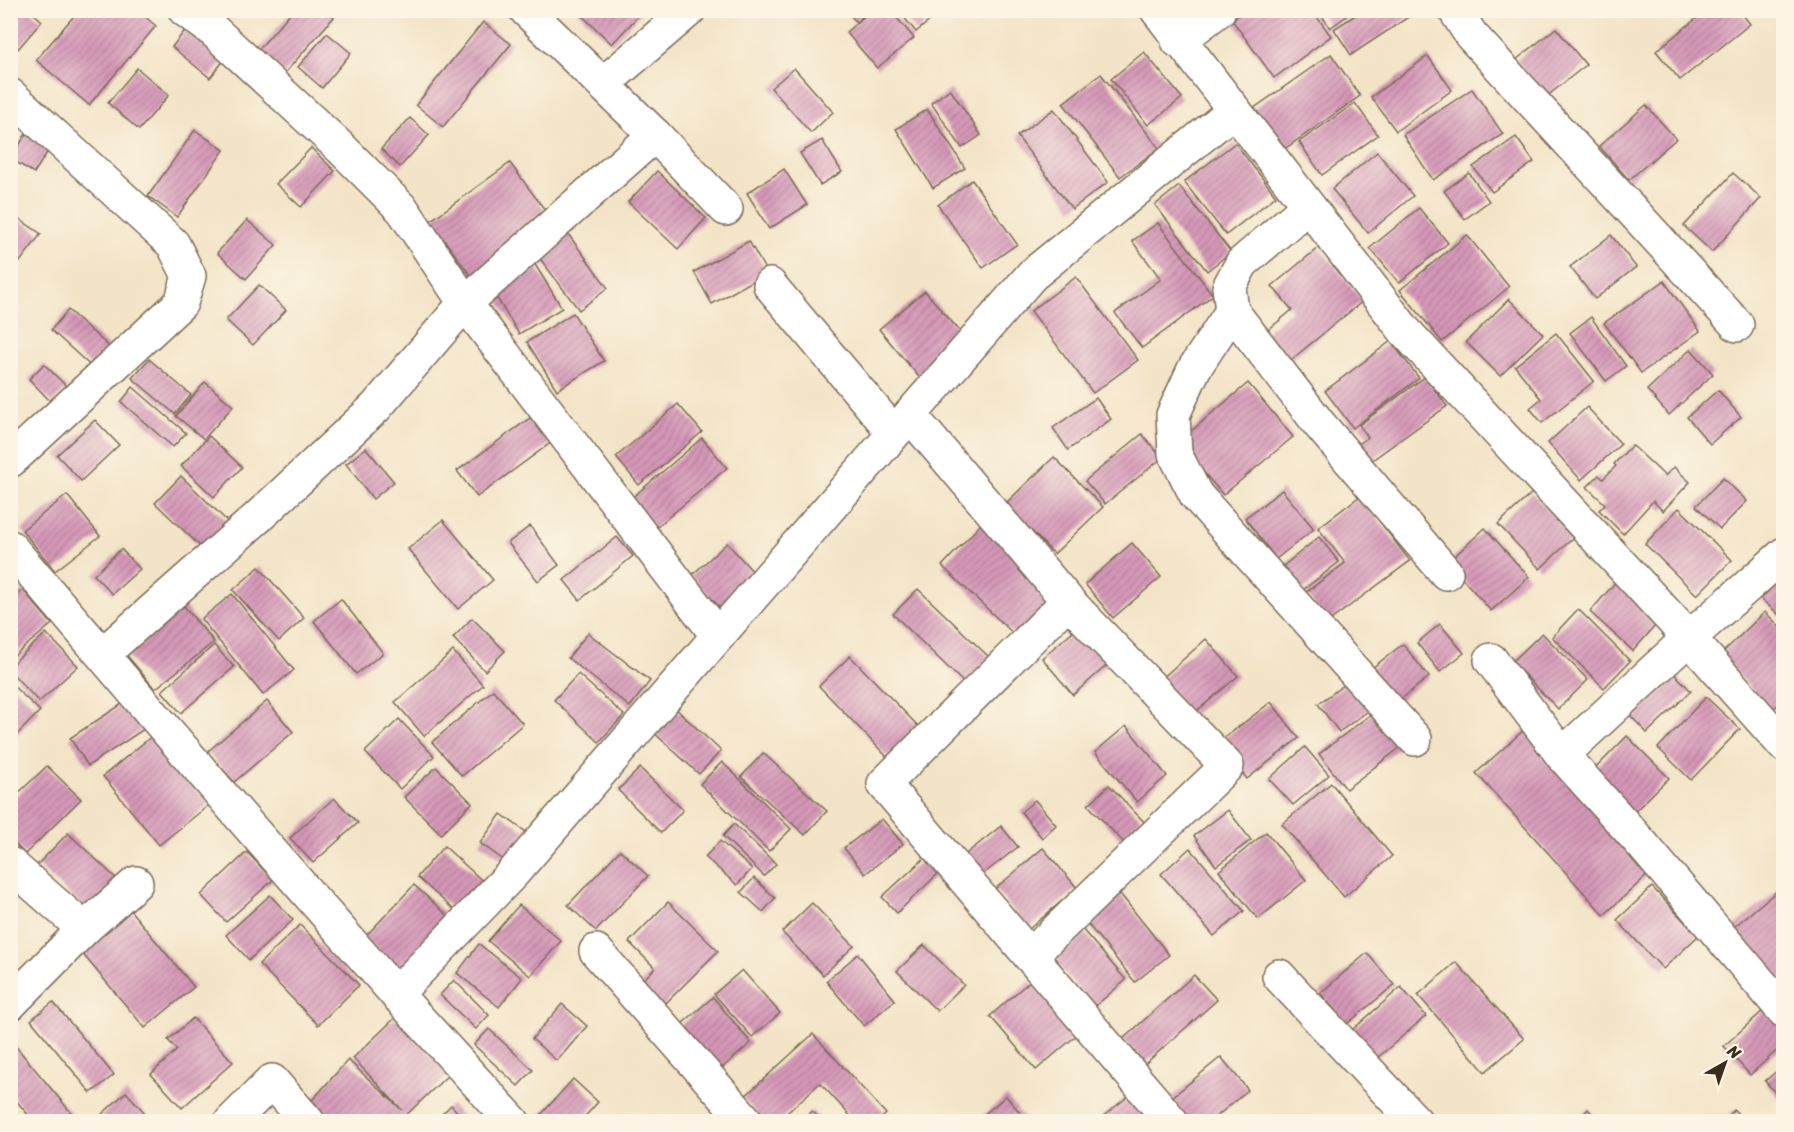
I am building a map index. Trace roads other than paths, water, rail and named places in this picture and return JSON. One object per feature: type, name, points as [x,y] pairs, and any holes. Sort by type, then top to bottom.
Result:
[{"type":"street","points":[[185,10],[215,32],[341,148],[403,210],[465,303],[717,636]]},
{"type":"street","points":[[526,10],[655,135],[726,209]]},
{"type":"street","points":[[603,84],[689,10]]},
{"type":"street","points":[[1157,10],[1405,331],[1689,638],[1784,745]]},
{"type":"street","points":[[1179,41],[1219,10]]},
{"type":"street","points":[[1455,10],[1471,35],[1737,325]]},
{"type":"street","points":[[10,95],[173,244],[189,276],[181,303],[10,461]]},
{"type":"street","points":[[396,994],[514,872],[1032,276],[1233,111]]},
{"type":"street","points":[[103,654],[257,518],[376,407],[465,303],[564,218],[655,135]]},
{"type":"street","points":[[1308,206],[1242,263],[1229,287],[1232,311],[1320,425],[1446,573]]},
{"type":"street","points":[[770,285],[1068,602],[1227,766],[1030,956]]},
{"type":"street","points":[[1232,311],[1194,369],[1173,415],[1175,454],[1196,495],[1415,739]]},
{"type":"street","points":[[10,547],[227,801],[396,994],[513,1122]]},
{"type":"street","points":[[1562,755],[1784,554]]},
{"type":"street","points":[[1068,602],[884,784],[1172,1122]]},
{"type":"street","points":[[1491,660],[1562,755],[1641,843],[1784,1011]]},
{"type":"street","points":[[10,864],[84,929]]},
{"type":"street","points":[[10,1004],[84,929],[136,883]]},
{"type":"street","points":[[596,951],[747,1122]]},
{"type":"street","points":[[1279,976],[1416,1122]]},
{"type":"street","points":[[231,1122],[272,1082],[308,1122]]}]
